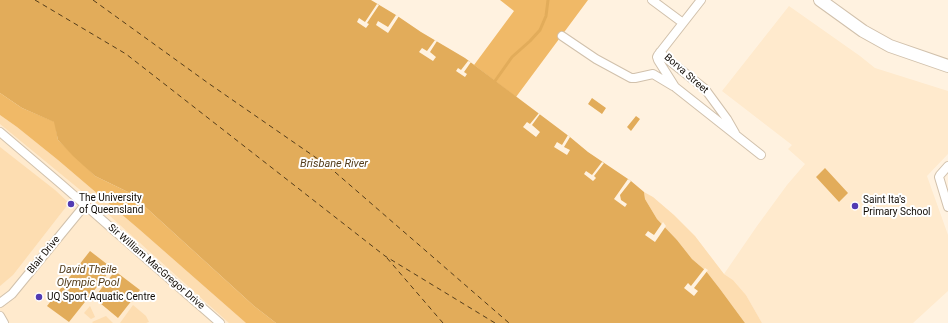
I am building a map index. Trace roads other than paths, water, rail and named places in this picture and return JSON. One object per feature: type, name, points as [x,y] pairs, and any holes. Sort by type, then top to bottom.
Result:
[{"type":"main road","points":[[821,0],[863,31],[890,46],[948,66]]},
{"type":"street","points":[[652,0],[683,23]]},
{"type":"street","points":[[659,54],[701,0]]},
{"type":"street","name":"Borva Street","points":[[562,36],[596,59],[631,78],[652,74],[675,87],[761,155]]},
{"type":"street","name":"Borva Street","points":[[675,87],[658,61],[657,58],[659,54],[705,89],[727,119],[737,137]]},
{"type":"street","name":"Sir William MacGregor Drive","points":[[0,132],[220,323]]},
{"type":"street","points":[[948,166],[939,176],[948,207]]},
{"type":"street","name":"Blair Drive","points":[[0,303],[12,294],[85,205]]},
{"type":"street","points":[[0,316],[4,323]]},
{"type":"water","name":"Brisbane River","points":[[0,0],[371,0],[465,58],[588,152],[631,181],[644,192],[645,199],[657,219],[677,240],[692,259],[706,271],[745,323],[276,323],[254,306],[130,193],[95,176],[58,140],[54,122],[22,108],[0,93]]},
{"type":"water","points":[[592,98],[606,108],[602,114],[588,104]]},
{"type":"water","points":[[636,116],[640,119],[631,131],[627,127]]},
{"type":"water","points":[[825,168],[848,193],[839,202],[816,177]]},
{"type":"water","name":"David Theile Olympic Pool","points":[[90,251],[112,268],[69,322],[47,306]]},
{"type":"water","points":[[115,271],[140,290],[118,318],[94,298]]},
{"type":"waterway","points":[[495,81],[512,57],[540,30],[546,16],[548,0]]},
{"type":"place","name":"The University of Queensland","points":[[71,204]]},
{"type":"place","name":"Saint Ita's Primary School","points":[[855,206]]},
{"type":"place","name":"UQ Sport Aquatic Centre","points":[[39,297]]}]
